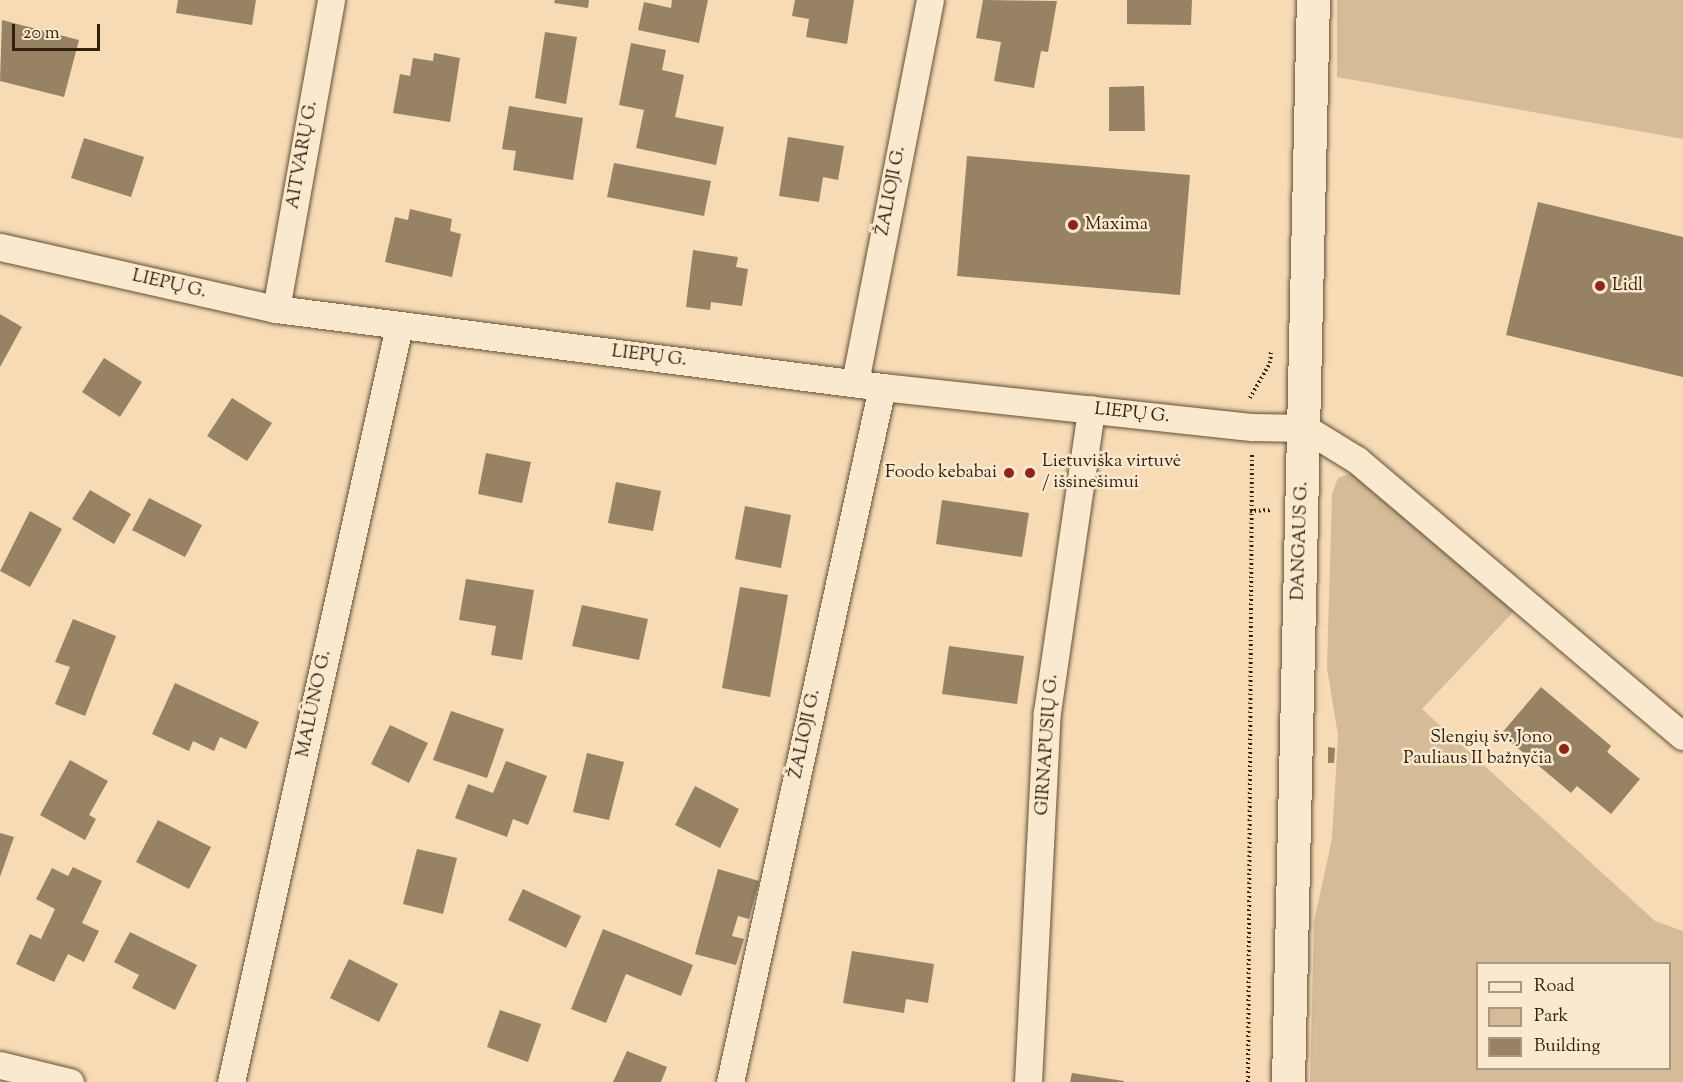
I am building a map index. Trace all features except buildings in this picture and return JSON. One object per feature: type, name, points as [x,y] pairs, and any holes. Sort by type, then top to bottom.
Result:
[{"type":"main road","name":"DANGAUS G.","points":[[1288,1082],[1305,428],[1313,0]]},
{"type":"street","name":"AITVARŲ G.","points":[[276,309],[331,0]]},
{"type":"street","name":"ŽALIOJI G.","points":[[855,382],[930,0]]},
{"type":"street","name":"LIEPŲ G.","points":[[0,247],[276,309],[882,387],[1253,427],[1305,428]]},
{"type":"street","name":"MALŪNO G.","points":[[231,1082],[399,326]]},
{"type":"street","name":"ŽALIOJI G.","points":[[730,1082],[882,387]]},
{"type":"street","name":"GIRNAPUSIŲ G.","points":[[1028,1082],[1047,712],[1090,409]]},
{"type":"street","points":[[1305,428],[1357,460],[1683,736]]},
{"type":"street","points":[[0,1065],[67,1082]]},
{"type":"path","points":[[1248,1082],[1253,427],[1248,401],[1270,363],[1271,340]]},
{"type":"green space","points":[[1337,0],[1683,0],[1683,139],[1337,77]]},
{"type":"green space","points":[[1349,474],[1360,475],[1515,610],[1422,709],[1655,921],[1683,931],[1683,1082],[1310,1082],[1314,921],[1332,839],[1338,735],[1327,668],[1332,494],[1338,478]]},
{"type":"place","name":"Maxima","points":[[1073,225]]},
{"type":"place","name":"Lidl","points":[[1600,286]]},
{"type":"place","name":"Foodo kebabai","points":[[1009,473]]},
{"type":"place","name":"Lietuviška virtuvė / išsinešimui","points":[[1030,473]]},
{"type":"place","name":"Slengių šv. Jono Pauliaus II bažnyčia","points":[[1564,749]]}]
